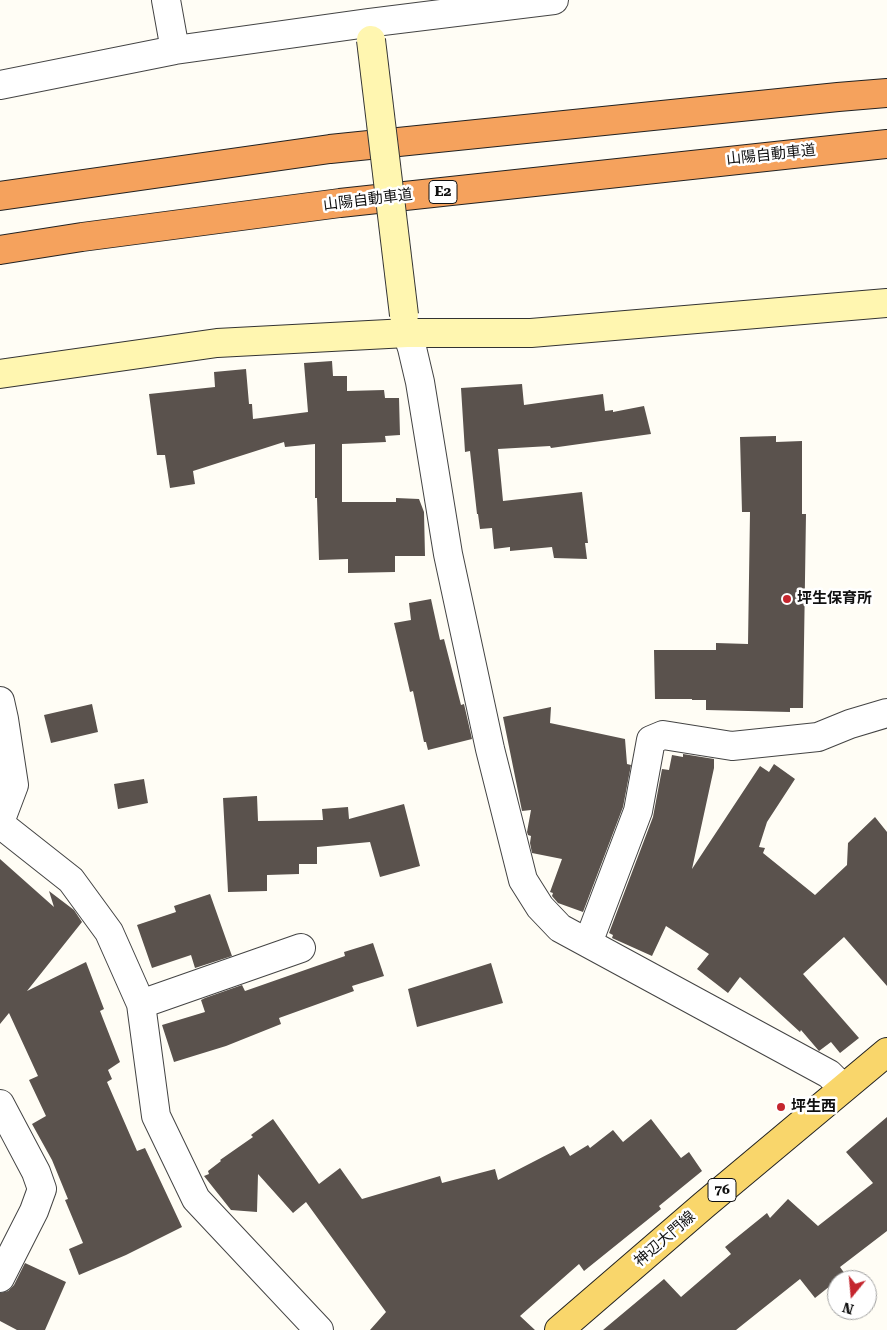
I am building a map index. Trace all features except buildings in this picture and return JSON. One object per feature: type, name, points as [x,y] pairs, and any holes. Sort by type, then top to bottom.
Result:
[{"type":"highway","points":[[0,196],[330,150],[838,96],[887,93]]},
{"type":"highway","name":"山陽自動車道","points":[[0,250],[82,237],[340,203],[887,144]]},
{"type":"main road","name":"神辺大門線","points":[[563,1329],[887,1052]]},
{"type":"street","points":[[166,0],[175,50]]},
{"type":"street","points":[[0,85],[175,50],[369,32],[554,0]]},
{"type":"street","points":[[369,32],[405,324],[420,382],[448,554],[490,749],[523,880],[540,907],[560,928],[830,1074],[843,1088]]},
{"type":"street","points":[[0,374],[217,343],[405,324],[531,333],[887,303]]},
{"type":"street","points":[[0,701],[14,784],[0,823],[71,880],[109,932],[141,1004],[156,1116],[196,1199],[318,1330]]},
{"type":"street","points":[[588,943],[638,811],[652,740],[663,735],[732,746],[818,737],[850,724],[887,713]]},
{"type":"street","points":[[141,1004],[301,948]]},
{"type":"street","points":[[0,1104],[36,1172],[42,1189],[34,1211],[0,1278]]},
{"type":"place","name":"坪生保育所","points":[[787,599]]},
{"type":"place","name":"坪生西","points":[[781,1107]]}]
